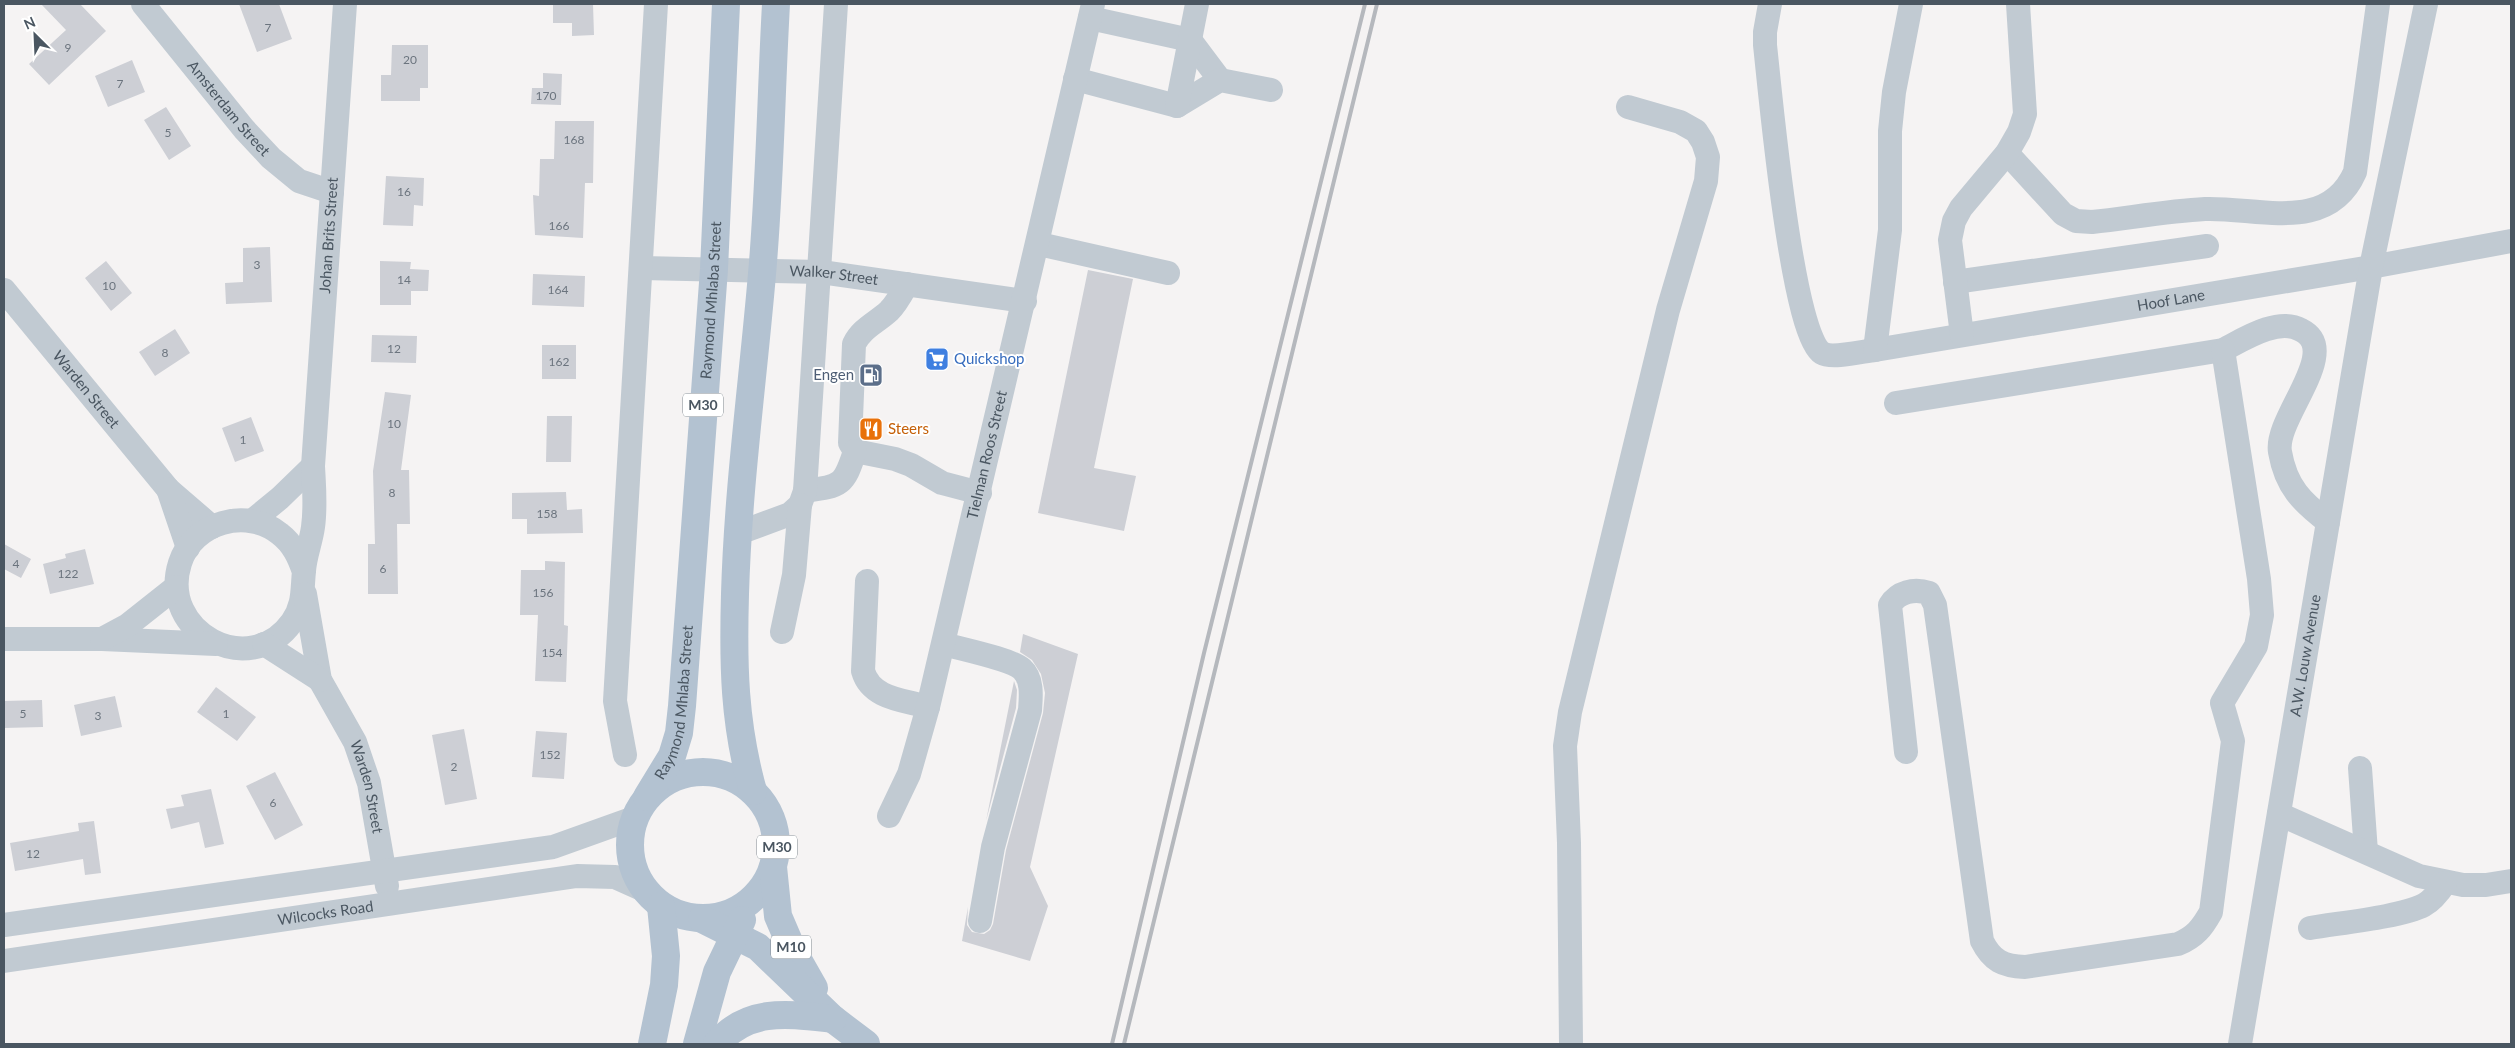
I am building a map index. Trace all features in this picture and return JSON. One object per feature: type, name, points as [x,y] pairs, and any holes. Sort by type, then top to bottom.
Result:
[{"type":"main road","name":"Raymond Mhlaba Street","points":[[652,1044],[664,985],[666,956],[652,898],[632,868],[629,843],[640,808],[672,756],[679,733],[714,269],[726,4]]},
{"type":"main road","name":"Raymond Mhlaba Street","points":[[753,791],[743,755],[736,710],[734,655],[736,534],[762,271],[776,4]]},
{"type":"main road","name":"Raymond Mhlaba Street","points":[[640,808],[665,782],[687,773],[711,772],[733,778],[753,791],[766,807],[774,826],[777,846],[773,866],[765,885],[752,901],[718,972],[697,1044]]},
{"type":"main road","name":"M10","points":[[773,866],[778,916],[792,951],[833,1019]]},
{"type":"main road","name":"Raymond Mhlaba Street","points":[[652,898],[681,916],[702,919],[734,912],[752,901]]},
{"type":"main road","name":"M10","points":[[702,919],[758,947],[833,1019],[866,1044]]},
{"type":"main road","points":[[717,1044],[725,1034],[743,1022],[764,1015],[789,1014],[833,1019]]},
{"type":"street","name":"Amsterdam Street","points":[[143,4],[244,130],[271,158],[299,181],[332,192]]},
{"type":"street","name":"Johan Brits Street","points":[[304,581],[315,505],[313,466],[345,4]]},
{"type":"street","points":[[625,755],[615,701],[642,268],[646,147],[656,4]]},
{"type":"street","points":[[782,632],[794,576],[803,498],[821,272],[836,4]]},
{"type":"street","points":[[1177,106],[1197,4]]},
{"type":"street","name":"Hoof Lane","points":[[1770,4],[1765,32],[1765,45],[1793,265],[1810,335],[1817,348],[1823,354],[1830,355],[1875,350],[2371,267],[2511,241]]},
{"type":"street","points":[[1875,350],[1890,230],[1890,131],[1894,92],[1911,4]]},
{"type":"street","points":[[1962,335],[1950,240],[1954,221],[1961,208],[2007,153],[2019,132],[2025,114],[2018,4]]},
{"type":"street","points":[[2007,153],[2063,214],[2076,221],[2092,222],[2205,209],[2293,214],[2320,208],[2335,199],[2349,186],[2355,172],[2378,4]]},
{"type":"street","name":"A.W. Louw Avenue","points":[[2240,1044],[2371,267],[2426,4]]},
{"type":"street","points":[[1091,11],[1190,40],[1220,80],[1271,90]]},
{"type":"street","name":"Tielman Roos Street","points":[[889,816],[909,774],[944,644],[1039,244],[1091,11]]},
{"type":"street","points":[[1075,80],[1177,106],[1220,80]]},
{"type":"street","points":[[1571,1044],[1565,746],[1570,712],[1668,310],[1702,200],[1708,157],[1703,142],[1696,132],[1680,122],[1628,107]]},
{"type":"street","points":[[1039,244],[1168,273]]},
{"type":"street","points":[[1955,282],[2207,246]]},
{"type":"street","name":"Walker Street","points":[[642,268],[821,272],[1025,302]]},
{"type":"street","points":[[736,534],[790,514],[803,498],[831,488],[840,483],[848,474],[855,451],[848,434],[854,344],[860,332],[889,311],[907,284]]},
{"type":"street","name":"Warden Street","points":[[4,290],[168,489],[212,527]]},
{"type":"street","points":[[1896,403],[2223,350],[2252,334],[2276,328],[2295,326],[2309,334],[2316,348],[2315,362],[2283,428],[2280,451],[2287,477],[2302,502],[2328,522]]},
{"type":"street","points":[[1906,752],[1890,605],[1902,593],[1921,590],[1929,593],[1935,605],[1980,932],[1987,952],[1996,961],[2008,966],[2025,967],[2178,944],[2191,939],[2202,928],[2211,912],[2233,741],[2222,703],[2256,646],[2262,615],[2259,579],[2223,350]]},
{"type":"street","points":[[814,368],[852,370]]},
{"type":"street","points":[[855,451],[895,459],[911,465],[942,483],[980,493]]},
{"type":"street","points":[[252,521],[313,466]]},
{"type":"street","name":"Warden Street","points":[[168,489],[188,548]]},
{"type":"street","points":[[4,639],[102,639],[216,644],[232,648],[248,648],[264,644],[280,635],[292,623],[301,607],[304,581],[291,544],[266,525],[252,521],[231,521],[212,527],[199,536],[188,548],[181,560],[176,587],[180,605],[188,621],[200,634],[216,644]]},
{"type":"street","name":"Warden Street","points":[[304,581],[320,680],[354,742],[370,783],[389,903]]},
{"type":"street","points":[[867,581],[863,671],[865,680],[873,690],[883,695],[928,707]]},
{"type":"street","points":[[102,639],[128,625],[176,587]]},
{"type":"street","name":"Warden Street","points":[[264,644],[320,680]]},
{"type":"street","points":[[944,644],[1010,663],[1022,669],[1029,680],[1031,693],[1030,710],[993,847],[980,921]]},
{"type":"street","points":[[2360,768],[2366,852]]},
{"type":"street","points":[[4,925],[554,847],[640,808]]},
{"type":"street","points":[[2279,814],[2419,876],[2445,883],[2486,885],[2511,881]]},
{"type":"street","name":"Wilcocks Road","points":[[4,961],[577,876],[615,876],[652,898]]},
{"type":"street","points":[[2310,928],[2405,912],[2423,905],[2437,895],[2445,883]]},
{"type":"street","points":[[40,920],[46,956]]},
{"type":"building","points":[[41,4],[80,4],[106,31],[49,85],[29,64],[66,30]]},
{"type":"building","points":[[239,4],[279,4],[292,39],[257,52]]},
{"type":"building","points":[[553,4],[593,4],[594,35],[572,36],[572,23],[553,23]]},
{"type":"building","points":[[392,45],[428,45],[428,88],[420,88],[420,101],[381,101],[381,75],[391,75]]},
{"type":"building","points":[[132,60],[145,92],[108,107],[95,76]]},
{"type":"building","points":[[543,73],[562,74],[561,105],[531,104],[532,88],[543,88]]},
{"type":"building","points":[[166,107],[191,146],[169,160],[144,120]]},
{"type":"building","points":[[555,121],[594,121],[593,183],[585,183],[583,238],[535,235],[533,195],[539,196],[540,159],[554,159]]},
{"type":"building","points":[[386,176],[424,178],[423,206],[414,205],[413,226],[383,225]]},
{"type":"building","points":[[270,247],[272,302],[226,304],[225,283],[243,282],[243,248]]},
{"type":"building","points":[[106,261],[132,293],[111,311],[85,278]]},
{"type":"building","points":[[380,261],[411,262],[410,269],[429,270],[428,291],[411,291],[411,305],[380,305]]},
{"type":"building","points":[[1088,270],[1133,279],[1094,468],[1136,476],[1124,531],[1038,513]]},
{"type":"building","points":[[533,274],[585,276],[584,307],[532,305]]},
{"type":"building","points":[[175,329],[190,353],[155,376],[139,352]]},
{"type":"building","points":[[372,335],[417,336],[416,363],[371,362]]},
{"type":"building","points":[[542,345],[576,345],[576,379],[542,379]]},
{"type":"building","points":[[385,392],[411,395],[401,470],[409,470],[410,524],[397,524],[398,594],[368,594],[368,544],[375,544],[373,471]]},
{"type":"building","points":[[547,416],[572,416],[571,462],[546,462]]},
{"type":"building","points":[[251,417],[264,451],[235,462],[222,428]]},
{"type":"building","points":[[566,492],[567,510],[582,509],[583,533],[527,534],[527,519],[512,519],[512,493]]},
{"type":"building","points":[[4,544],[31,559],[21,578],[4,569]]},
{"type":"building","points":[[85,549],[94,584],[50,594],[43,564],[66,558],[65,554]]},
{"type":"building","points":[[545,561],[565,562],[564,625],[568,626],[566,682],[535,681],[538,615],[520,615],[521,570],[545,570]]},
{"type":"building","points":[[1023,634],[1078,654],[1030,867],[1048,906],[1030,961],[962,941],[968,907],[967,925],[972,932],[984,934],[990,930],[993,924],[1006,850],[1043,713],[1045,693],[1041,674],[1032,660],[1020,652]]},
{"type":"building","points":[[1014,681],[1017,690],[1016,708],[986,821]]},
{"type":"building","points":[[216,687],[256,717],[237,741],[197,712]]},
{"type":"building","points":[[115,696],[122,727],[81,736],[74,705]]},
{"type":"building","points":[[42,700],[43,727],[4,728],[4,701]]},
{"type":"building","points":[[464,729],[477,799],[445,805],[432,735]]},
{"type":"building","points":[[536,731],[567,733],[564,779],[532,777]]},
{"type":"building","points":[[275,772],[303,825],[275,840],[246,786]]},
{"type":"building","points":[[211,789],[224,844],[205,848],[199,822],[171,829],[166,809],[184,806],[181,795]]},
{"type":"building","points":[[94,821],[101,873],[85,875],[83,859],[15,871],[10,843],[79,831],[78,823]]},
{"type":"railway","points":[[1112,1044],[1204,653],[1365,4]]},
{"type":"railway","points":[[1124,1044],[1377,4]]},
{"type":"place","name":"Quickshop","points":[[937,359]]},
{"type":"place","name":"Engen","points":[[871,375]]},
{"type":"place","name":"Steers","points":[[871,429]]}]
